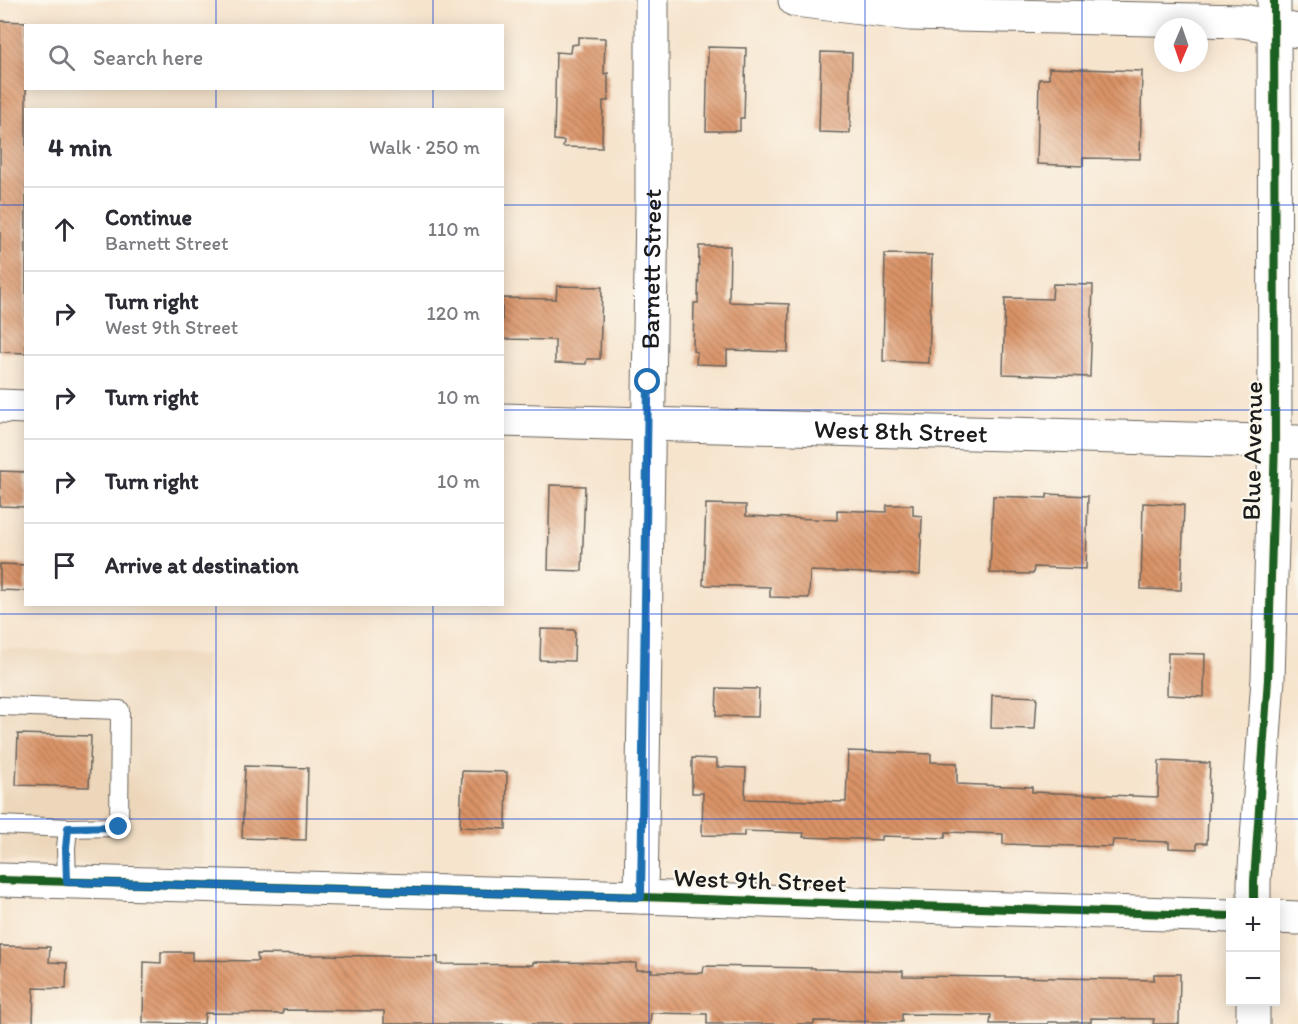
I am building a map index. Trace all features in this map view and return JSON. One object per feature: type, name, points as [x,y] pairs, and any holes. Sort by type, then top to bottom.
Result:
[{"type":"street","name":"Barnett Street","points":[[641,897],[652,205],[652,0]]},
{"type":"street","points":[[795,0],[910,14],[1282,20]]},
{"type":"street","name":"Blue Avenue","points":[[1254,898],[1286,442],[1282,20]]},
{"type":"street","points":[[0,406],[24,406]]},
{"type":"street","name":"West 8th Street","points":[[504,420],[1286,442]]},
{"type":"street","name":"West 9th Street","points":[[0,880],[1226,916]]},
{"type":"street","points":[[1280,917],[1298,918]]},
{"type":"street","points":[[1253,1006],[1253,1024]]},
{"type":"lane","points":[[0,706],[120,710],[119,827],[68,828],[0,825]]},
{"type":"lane","points":[[67,882],[68,828]]},
{"type":"shaded area","points":[[0,649],[206,655],[203,866],[0,861]]},
{"type":"building","points":[[0,21],[26,22],[24,24],[26,108],[24,108],[24,353],[0,352]]},
{"type":"building","points":[[578,37],[605,38],[604,74],[608,73],[608,101],[603,101],[602,148],[563,147],[564,141],[554,140],[556,52],[570,53],[571,45],[578,44]]},
{"type":"building","points":[[708,47],[746,48],[744,118],[740,118],[740,131],[706,131]]},
{"type":"building","points":[[821,52],[852,53],[850,133],[819,132]]},
{"type":"building","points":[[1049,68],[1142,71],[1140,159],[1083,158],[1083,166],[1037,164],[1039,79],[1049,79]]},
{"type":"building","points":[[699,246],[730,246],[729,302],[789,304],[788,352],[727,350],[727,365],[696,364],[697,352],[693,351],[694,303],[698,303]]},
{"type":"building","points":[[885,254],[932,255],[929,363],[883,361]]},
{"type":"building","points":[[1053,284],[1093,285],[1090,377],[1003,374],[1005,298],[1052,299]]},
{"type":"building","points":[[557,286],[602,287],[600,359],[587,359],[586,364],[555,363],[555,340],[504,339],[504,298],[556,299]]},
{"type":"building","points":[[0,471],[24,472],[24,507],[0,506]]},
{"type":"building","points":[[550,485],[585,486],[582,571],[548,570]]},
{"type":"building","points":[[1047,494],[1088,496],[1086,569],[1034,567],[1033,574],[990,573],[993,496],[1047,498]]},
{"type":"building","points":[[1143,503],[1184,505],[1181,590],[1141,589]]},
{"type":"building","points":[[706,504],[746,505],[746,516],[837,520],[837,510],[886,512],[887,505],[913,505],[913,515],[922,516],[920,575],[810,571],[809,598],[770,597],[770,587],[703,585]]},
{"type":"building","points":[[0,564],[24,565],[24,591],[0,590]]},
{"type":"building","points":[[541,629],[575,630],[574,661],[540,660]]},
{"type":"building","points":[[1168,653],[1205,654],[1204,697],[1167,695]]},
{"type":"building","points":[[717,688],[759,689],[758,717],[716,716]]},
{"type":"building","points":[[992,695],[1037,697],[1035,729],[991,728]]},
{"type":"building","points":[[18,734],[91,736],[89,787],[16,785]]},
{"type":"building","points":[[848,751],[931,754],[931,762],[957,763],[957,784],[1032,787],[1032,792],[1158,797],[1159,761],[1210,763],[1207,843],[1197,843],[1197,849],[1169,848],[1169,842],[1113,840],[1112,847],[1003,844],[1003,834],[946,832],[945,838],[882,836],[882,840],[803,837],[804,833],[744,831],[744,836],[702,835],[703,793],[692,793],[692,758],[717,759],[717,767],[746,768],[745,799],[846,802]]},
{"type":"building","points":[[245,766],[308,768],[306,840],[242,838]]},
{"type":"building","points":[[462,771],[507,772],[506,829],[460,827]]},
{"type":"building","points":[[0,946],[50,947],[49,962],[67,963],[66,989],[34,988],[33,1024],[0,1024]]},
{"type":"building","points":[[161,952],[192,952],[192,960],[258,961],[257,954],[438,957],[438,964],[636,963],[636,970],[652,970],[651,972],[703,973],[704,966],[903,971],[903,976],[1154,980],[1154,974],[1180,974],[1179,1024],[1153,1024],[1154,1019],[1091,1018],[1091,1022],[990,1024],[991,1015],[902,1014],[902,1022],[814,1021],[814,1024],[707,1024],[707,1014],[651,1013],[650,1024],[384,1024],[384,1011],[283,1010],[283,1014],[205,1013],[204,1024],[143,1023],[144,962],[161,963]]},
{"type":"cycle path","points":[[1254,898],[1268,679],[1275,441],[1274,0]]},
{"type":"cycle path","points":[[0,880],[1226,916]]},
{"type":"route","points":[[119,827],[68,828],[67,882],[641,897],[648,382]]}]
